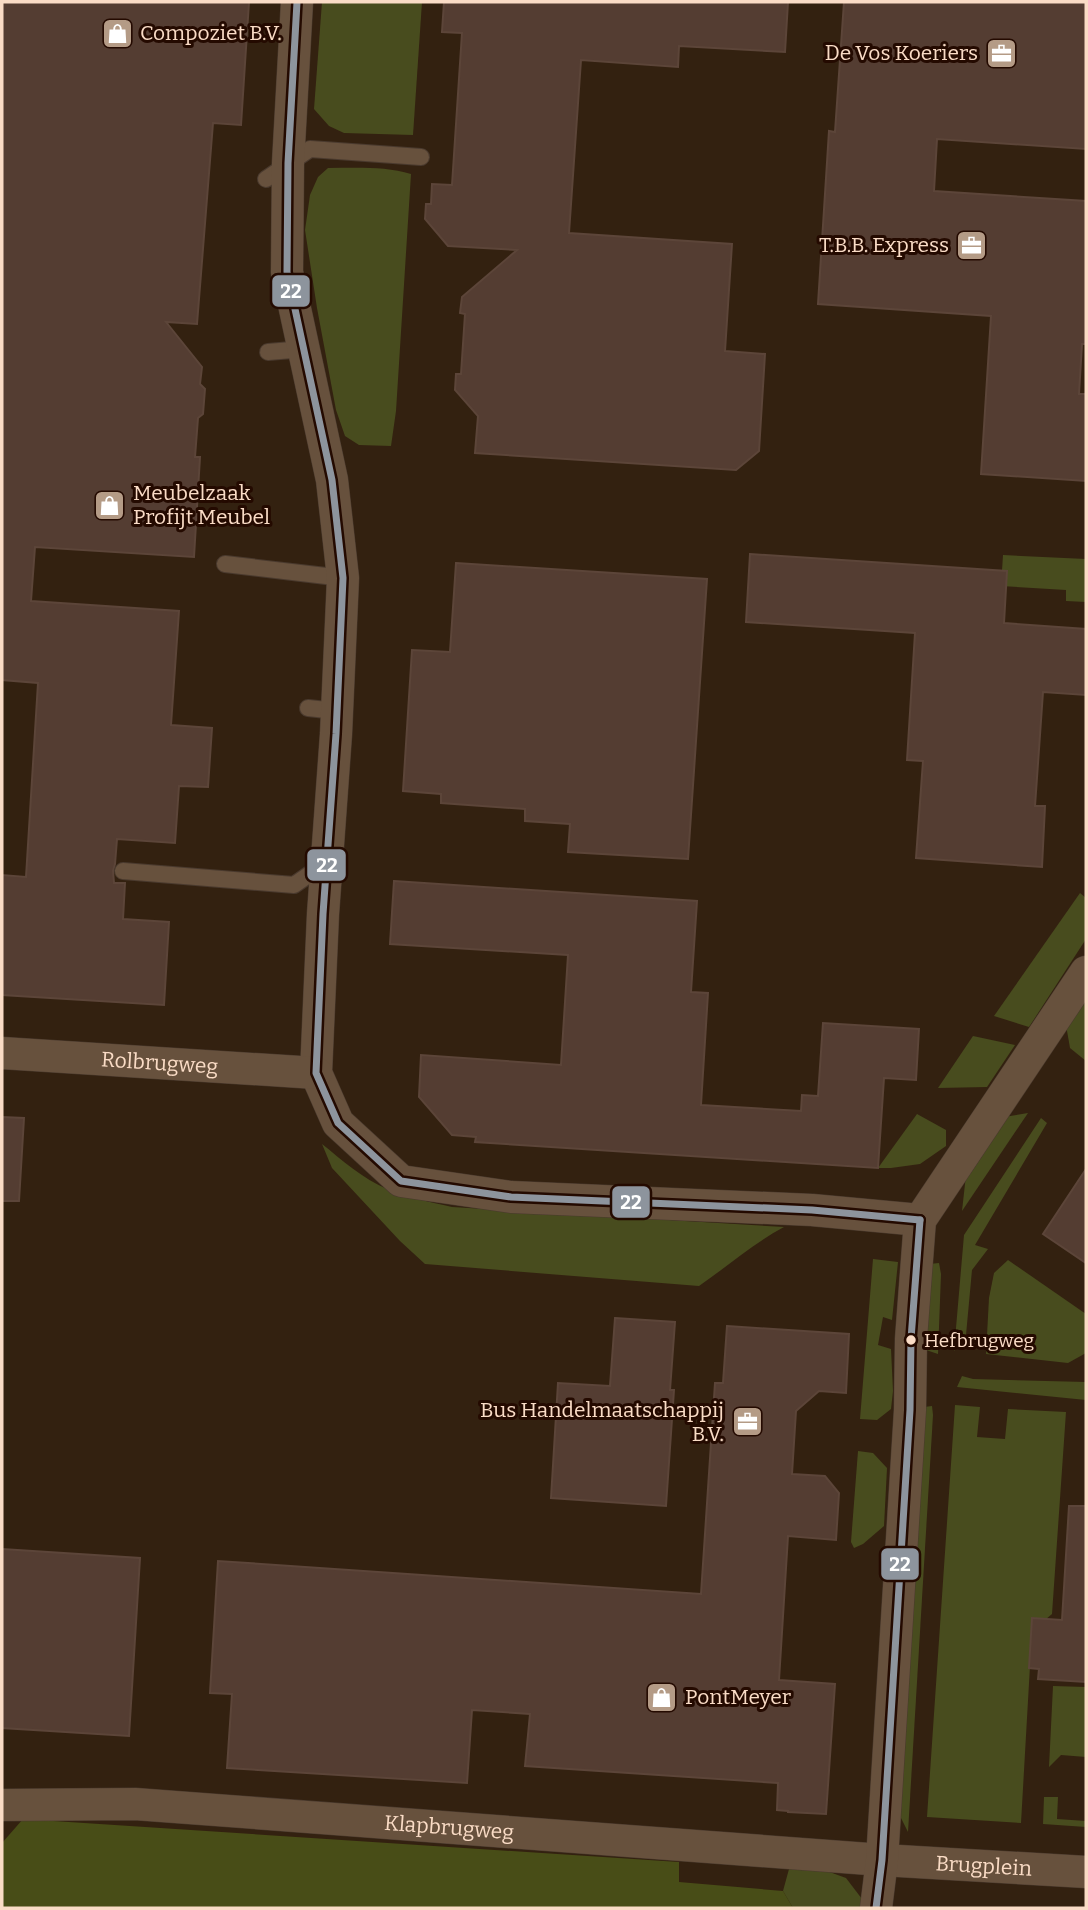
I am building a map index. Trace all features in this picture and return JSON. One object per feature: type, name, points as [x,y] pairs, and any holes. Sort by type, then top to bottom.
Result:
[{"type":"street","points":[[297,2],[277,171],[287,272],[332,480],[344,578],[322,710],[327,862],[316,1073],[338,1123],[401,1181],[511,1197],[812,1210],[920,1220]]},
{"type":"street","points":[[876,1908],[882,1860],[920,1220],[1086,972]]},
{"type":"street","name":"Rolbrugweg","points":[[2,1053],[316,1073]]},
{"type":"street","name":"Klapbrugweg","points":[[6,1810],[135,1804],[882,1860]]},
{"type":"street","name":"Brugplein","points":[[882,1860],[1086,1871]]},
{"type":"lane","points":[[277,171],[310,149],[421,157]]},
{"type":"lane","points":[[268,352],[304,349]]},
{"type":"lane","points":[[225,564],[344,578]]},
{"type":"lane","points":[[123,871],[294,885],[327,862]]},
{"type":"green space","points":[[322,2],[422,2],[413,135],[344,133],[329,126],[314,109]]},
{"type":"green space","points":[[328,168],[380,169],[411,174],[396,411],[391,446],[359,445],[345,436],[336,410],[305,230],[310,195],[318,177]]},
{"type":"green space","points":[[1003,555],[1086,559],[1086,602],[1066,601],[1066,590],[1001,586]]},
{"type":"green space","points":[[1080,893],[1086,898],[1086,939],[1029,1027],[994,1016]]},
{"type":"green space","points":[[1086,995],[1086,1061],[1070,1048],[1066,1025]]},
{"type":"green space","points":[[973,1036],[1015,1045],[987,1087],[938,1088]]},
{"type":"green space","points":[[1028,1113],[962,1211],[966,1175],[1004,1117]]},
{"type":"green space","points":[[917,1114],[946,1130],[946,1146],[920,1164],[878,1168]]},
{"type":"green space","points":[[1041,1118],[1047,1123],[975,1245],[988,1249],[972,1270],[966,1335],[954,1351],[964,1235]]},
{"type":"green space","points":[[322,1144],[378,1185],[452,1207],[784,1227],[699,1286],[425,1264],[332,1168]]},
{"type":"green space","points":[[873,1259],[898,1262],[892,1320],[883,1317],[878,1345],[891,1349],[891,1409],[877,1420],[860,1419]]},
{"type":"green space","points":[[1008,1260],[1086,1314],[1086,1353],[1068,1363],[986,1354],[989,1298],[994,1273]]},
{"type":"green space","points":[[939,1263],[941,1274],[938,1354],[926,1350],[929,1264]]},
{"type":"green space","points":[[962,1376],[973,1379],[1086,1382],[1086,1400],[957,1387]]},
{"type":"green space","points":[[955,1405],[980,1407],[977,1437],[1005,1439],[1008,1409],[1066,1412],[1052,1614],[1032,1631],[1021,1823],[927,1817]]},
{"type":"green space","points":[[932,1406],[908,1832],[895,1806],[924,1407]]},
{"type":"green space","points":[[858,1451],[873,1453],[887,1468],[884,1526],[854,1548],[851,1542]]},
{"type":"green space","points":[[1053,1686],[1086,1687],[1086,1757],[1061,1755],[1049,1767]]},
{"type":"green space","points":[[1044,1797],[1058,1797],[1057,1819],[1086,1821],[1086,1827],[1043,1824]]},
{"type":"green space","points":[[23,1819],[679,1862],[679,1882],[783,1891],[793,1908],[2,1908],[2,1843]]},
{"type":"green space","points":[[813,1866],[846,1878],[862,1899],[861,1908],[793,1908],[783,1891],[789,1869]]},
{"type":"building","points":[[2,2],[249,2],[241,125],[213,123],[197,324],[166,322],[202,367],[200,384],[205,389],[203,414],[198,418],[195,457],[200,457],[194,557],[35,547],[31,601],[179,611],[171,725],[212,728],[208,787],[179,786],[175,843],[117,839],[113,871],[114,883],[125,883],[123,919],[169,922],[164,1005],[2,995],[2,875],[26,877],[38,683],[2,680]]},
{"type":"building","points":[[444,2],[788,2],[785,52],[679,46],[678,67],[581,60],[569,233],[732,244],[725,351],[765,354],[759,451],[736,470],[475,453],[478,416],[455,390],[456,374],[461,374],[465,314],[460,313],[462,297],[517,250],[448,246],[425,219],[426,204],[431,204],[432,184],[452,185],[462,33],[442,32]]},
{"type":"building","points":[[844,2],[1086,2],[1086,149],[937,139],[934,191],[1086,201],[1086,344],[1082,344],[1079,394],[1086,394],[1086,481],[981,474],[991,316],[818,304],[829,131],[835,132]]},
{"type":"building","points":[[750,554],[1007,571],[1004,623],[1086,629],[1086,695],[1043,692],[1035,806],[1045,806],[1042,867],[916,858],[923,761],[907,760],[915,633],[746,622]]},
{"type":"building","points":[[456,563],[707,579],[688,859],[568,852],[570,824],[525,821],[525,809],[441,803],[441,794],[403,791],[412,650],[450,652]]},
{"type":"building","points":[[394,881],[697,901],[691,992],[708,993],[701,1105],[801,1111],[802,1095],[818,1096],[823,1023],[919,1029],[916,1080],[884,1078],[878,1168],[475,1142],[476,1137],[452,1135],[419,1097],[421,1055],[561,1065],[568,955],[390,944]]},
{"type":"building","points":[[2,1117],[24,1118],[19,1201],[2,1201]]},
{"type":"building","points":[[1086,1169],[1086,1263],[1043,1234]]},
{"type":"building","points":[[615,1318],[675,1322],[670,1390],[674,1390],[666,1506],[551,1498],[558,1383],[610,1386]]},
{"type":"building","points":[[727,1326],[849,1334],[846,1393],[819,1391],[796,1411],[792,1474],[825,1476],[839,1493],[836,1540],[788,1536],[779,1680],[835,1684],[826,1814],[777,1810],[778,1783],[525,1766],[530,1714],[472,1710],[467,1783],[227,1768],[232,1694],[210,1693],[218,1561],[701,1594],[715,1383],[723,1383]]},
{"type":"building","points":[[1069,1506],[1086,1506],[1086,1682],[1038,1679],[1039,1669],[1029,1668],[1032,1618],[1062,1620]]},
{"type":"building","points":[[2,1549],[140,1558],[129,1736],[2,1728]]},
{"type":"transit line","name":"22","points":[[297,2],[288,163],[287,272],[332,480],[343,578],[316,1073],[338,1123],[401,1181],[511,1197],[812,1210],[920,1220]]},
{"type":"transit line","name":"22","points":[[876,1908],[882,1860],[920,1220]]},
{"type":"place","name":"Compoziet B.V.","points":[[117,33]]},
{"type":"place","name":"De Vos Koeriers","points":[[1001,53]]},
{"type":"place","name":"T.B.B. Express","points":[[972,245]]},
{"type":"place","name":"Meubelzaak Profijt Meubel","points":[[110,505]]},
{"type":"place","name":"Hefbrugweg","points":[[911,1340]]},
{"type":"place","name":"Bus Handelmaatschappij B.V.","points":[[747,1422]]},
{"type":"place","name":"PontMeyer","points":[[662,1697]]}]
